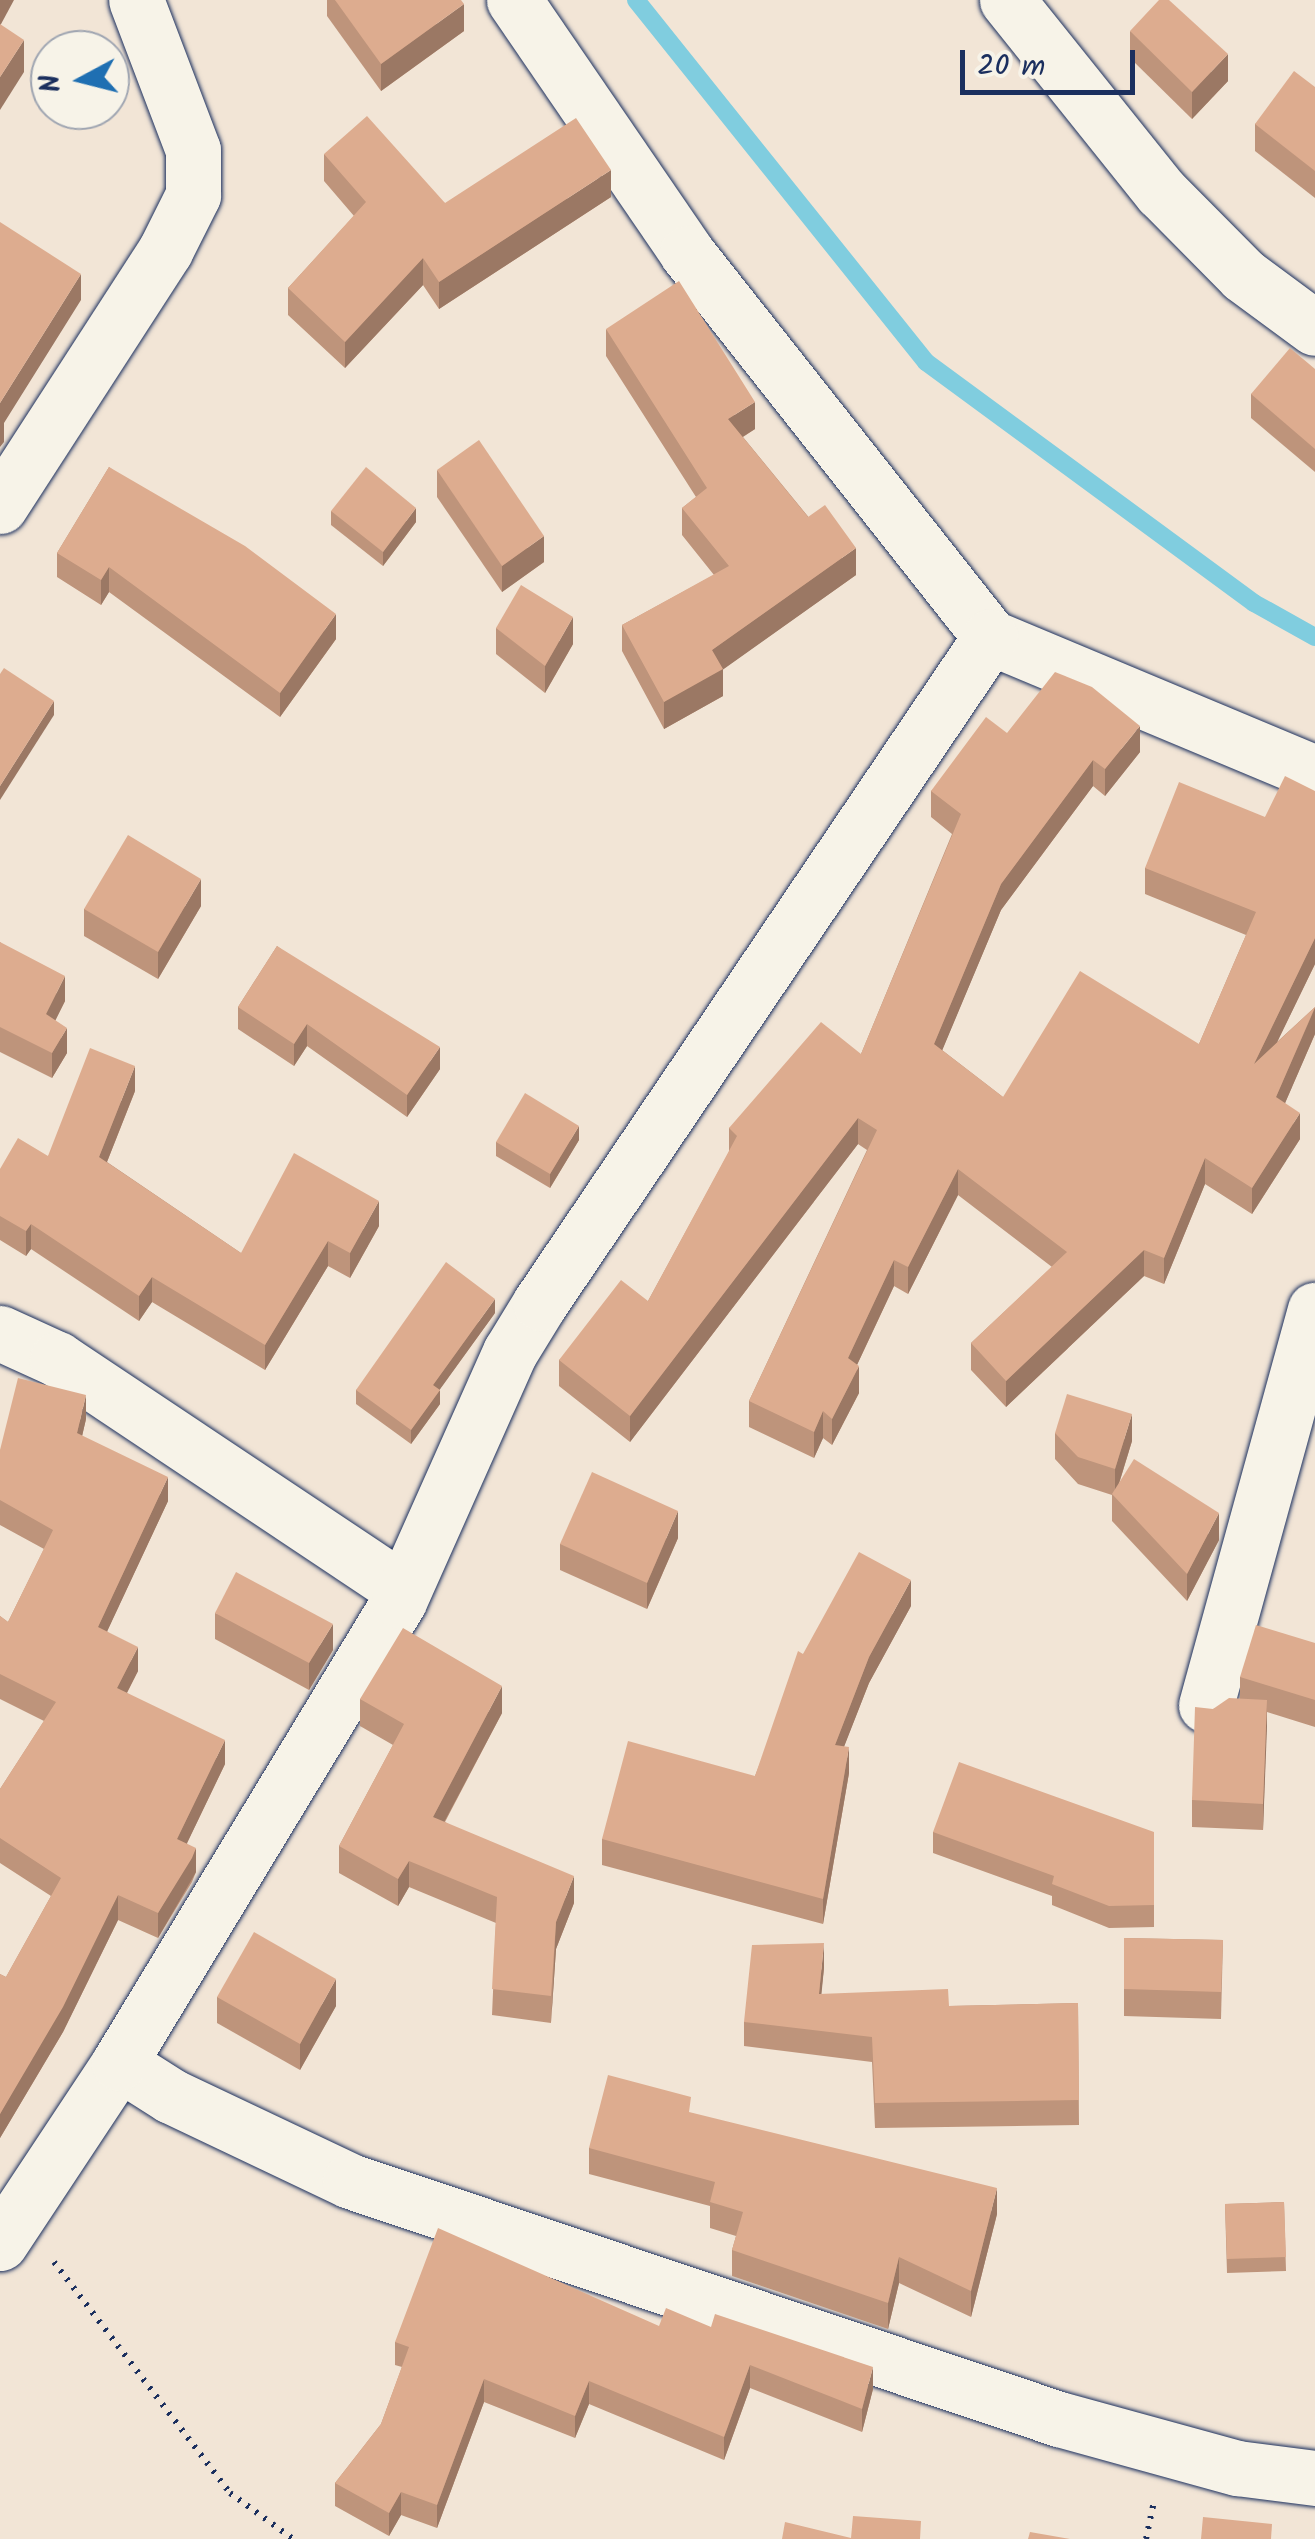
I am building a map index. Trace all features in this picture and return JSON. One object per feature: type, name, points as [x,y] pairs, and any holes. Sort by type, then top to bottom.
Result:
[{"type":"street","points":[[0,506],[165,252],[193,196],[194,150],[136,0]]},
{"type":"street","points":[[514,0],[687,253],[990,638],[1315,773]]},
{"type":"street","points":[[1007,0],[1160,192],[1243,275],[1315,328]]},
{"type":"street","points":[[9,2229],[119,2063],[404,1590],[510,1352],[550,1287],[990,638]]},
{"type":"street","points":[[1206,1705],[1315,1310]]},
{"type":"street","points":[[0,1333],[56,1360],[404,1590]]},
{"type":"street","points":[[119,2063],[172,2096],[350,2181],[1059,2418],[1238,2468],[1315,2478]]},
{"type":"path","points":[[9,2229],[230,2493],[293,2539]]},
{"type":"building","points":[[335,0],[461,0],[464,4],[381,64]]},
{"type":"building","points":[[1159,0],[1169,0],[1228,54],[1192,92],[1130,31]]},
{"type":"building","points":[[0,24],[24,40],[0,77]]},
{"type":"building","points":[[1294,71],[1315,87],[1315,171],[1255,124]]},
{"type":"building","points":[[367,116],[445,203],[576,118],[611,170],[439,282],[423,258],[345,342],[288,288],[366,202],[324,154]]},
{"type":"building","points":[[0,222],[81,274],[0,403]]},
{"type":"building","points":[[679,281],[755,402],[728,419],[808,517],[825,505],[856,548],[712,650],[723,669],[664,702],[622,625],[729,566],[682,508],[707,488],[606,329]]},
{"type":"building","points":[[1290,348],[1315,369],[1315,449],[1251,394]]},
{"type":"building","points":[[479,440],[544,536],[502,566],[437,470]]},
{"type":"building","points":[[109,467],[245,546],[336,614],[280,693],[109,567],[101,580],[57,553]]},
{"type":"building","points":[[366,467],[416,508],[383,552],[331,511]]},
{"type":"building","points":[[521,585],[573,617],[545,666],[496,628]]},
{"type":"building","points":[[4,668],[54,701],[0,786],[0,674]]},
{"type":"building","points":[[1055,672],[1092,687],[1140,726],[1105,769],[1093,760],[1001,884],[934,1044],[1003,1097],[1080,971],[1199,1044],[1256,912],[1145,868],[1179,782],[1265,817],[1285,776],[1315,791],[1315,938],[1254,1064],[1315,1007],[1276,1097],[1300,1113],[1252,1188],[1205,1158],[1164,1258],[1144,1250],[1006,1381],[971,1343],[1067,1252],[958,1169],[908,1267],[894,1260],[848,1358],[859,1366],[832,1419],[823,1411],[814,1432],[749,1401],[877,1130],[858,1118],[630,1416],[559,1360],[621,1280],[648,1301],[737,1136],[729,1128],[821,1022],[861,1054],[961,814],[931,791],[986,717],[1007,733]]},
{"type":"building","points":[[128,835],[201,879],[158,952],[84,909]]},
{"type":"building","points":[[0,942],[65,976],[46,1014],[67,1028],[52,1053],[0,1027]]},
{"type":"building","points":[[277,946],[440,1047],[407,1095],[307,1024],[294,1044],[238,1007]]},
{"type":"building","points":[[90,1048],[135,1066],[99,1157],[241,1253],[294,1153],[379,1201],[350,1253],[328,1241],[265,1345],[152,1277],[139,1296],[31,1224],[26,1231],[0,1216],[0,1169],[18,1138],[48,1156]]},
{"type":"building","points":[[525,1093],[579,1126],[550,1174],[496,1142]]},
{"type":"building","points":[[446,1262],[495,1299],[433,1385],[440,1390],[411,1430],[356,1390]]},
{"type":"building","points":[[18,1378],[86,1395],[77,1433],[168,1477],[98,1627],[138,1647],[117,1688],[225,1740],[177,1839],[196,1848],[192,1858],[158,1913],[118,1895],[63,2007],[0,2114],[0,1974],[6,1977],[61,1878],[0,1838],[0,1789],[56,1702],[0,1674],[0,1616],[8,1622],[53,1530],[0,1500],[0,1450]]},
{"type":"building","points":[[1067,1394],[1132,1414],[1115,1469],[1078,1457],[1055,1433]]},
{"type":"building","points":[[1134,1459],[1219,1513],[1187,1574],[1112,1494]]},
{"type":"building","points":[[592,1472],[678,1511],[647,1583],[560,1544]]},
{"type":"building","points":[[859,1552],[911,1580],[869,1657],[835,1745],[849,1747],[823,1899],[602,1839],[628,1741],[755,1776],[798,1651],[803,1654]]},
{"type":"building","points":[[236,1572],[333,1624],[309,1663],[215,1613]]},
{"type":"building","points":[[1256,1625],[1315,1643],[1315,1700],[1240,1677]]},
{"type":"building","points":[[403,1628],[502,1686],[433,1817],[574,1876],[556,1922],[551,1996],[492,1989],[497,1897],[409,1861],[398,1879],[339,1846],[404,1724],[360,1699]]},
{"type":"building","points":[[1229,1698],[1267,1700],[1263,1804],[1192,1800],[1195,1707],[1213,1709]]},
{"type":"building","points":[[959,1762],[1154,1832],[1154,1905],[1109,1906],[1052,1884],[1054,1876],[933,1832]]},
{"type":"building","points":[[254,1932],[336,1979],[300,2044],[217,1997]]},
{"type":"building","points":[[1124,1938],[1223,1940],[1221,1992],[1124,1989]]},
{"type":"building","points":[[824,1943],[819,1994],[948,1989],[949,2006],[1078,2003],[1079,2100],[875,2103],[872,2037],[744,2022],[752,1945]]},
{"type":"building","points":[[608,2075],[691,2097],[689,2112],[997,2188],[971,2291],[899,2257],[888,2303],[732,2250],[743,2212],[710,2202],[715,2182],[589,2148]]},
{"type":"building","points":[[1284,2202],[1286,2257],[1227,2259],[1225,2204]]},
{"type":"building","points":[[438,2228],[659,2326],[666,2308],[711,2327],[715,2314],[873,2367],[862,2409],[750,2365],[724,2437],[589,2381],[575,2416],[484,2379],[437,2505],[401,2492],[389,2513],[335,2483],[381,2424],[409,2347],[395,2342]]},
{"type":"building","points":[[853,2516],[921,2521],[920,2539],[782,2539],[785,2522],[851,2538]]},
{"type":"building","points":[[1203,2517],[1272,2524],[1271,2539],[1201,2539]]},
{"type":"building","points":[[1030,2532],[1070,2539],[1028,2539]]},
{"type":"waterway","points":[[636,0],[926,362],[1254,603],[1315,637]]}]
